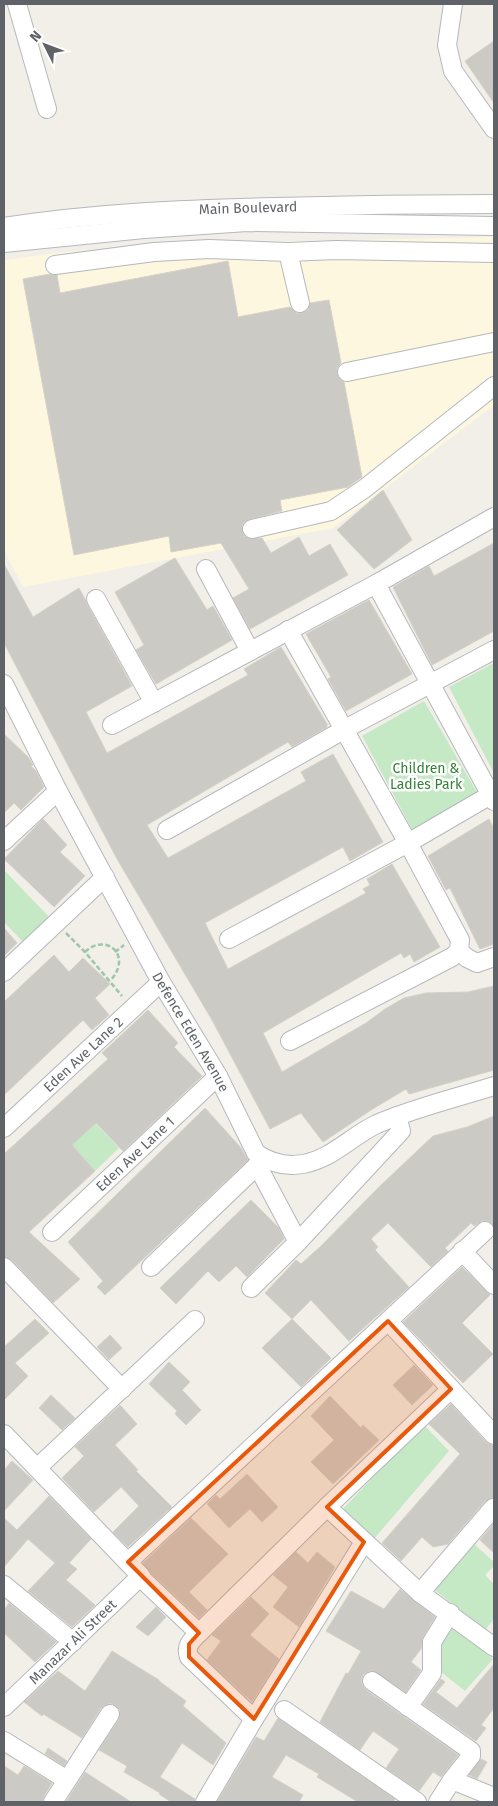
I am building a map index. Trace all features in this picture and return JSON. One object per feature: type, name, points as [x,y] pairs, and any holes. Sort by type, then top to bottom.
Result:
[{"type":"street","points":[[17,4],[47,109]]},
{"type":"street","points":[[453,4],[448,45],[453,71],[494,129]]},
{"type":"street","name":"Main Boulevard","points":[[4,227],[57,218],[173,209],[494,204]]},
{"type":"street","name":"Main Boulevard","points":[[4,243],[144,229],[247,222],[494,226]]},
{"type":"street","points":[[55,266],[154,252],[209,249],[288,252],[336,250],[494,253]]},
{"type":"street","points":[[288,252],[300,303]]},
{"type":"street","points":[[347,372],[494,342]]},
{"type":"street","points":[[252,529],[331,511],[364,489],[494,386]]},
{"type":"street","points":[[112,725],[376,584],[494,516]]},
{"type":"street","points":[[206,568],[250,651]]},
{"type":"street","points":[[229,939],[493,797],[376,584]]},
{"type":"street","points":[[96,599],[154,703]]},
{"type":"street","points":[[288,630],[408,843],[460,940],[458,951],[452,957],[290,1041]]},
{"type":"street","points":[[167,830],[345,730],[494,650]]},
{"type":"street","name":"Defence Eden Avenue","points":[[4,684],[58,791],[160,982],[218,1076],[298,1242]]},
{"type":"street","points":[[4,841],[58,791]]},
{"type":"street","points":[[4,972],[105,877]]},
{"type":"street","points":[[458,951],[478,963],[494,957]]},
{"type":"street","name":"Eden Ave Lane 2","points":[[4,1128],[160,982]]},
{"type":"street","name":"Eden Ave Lane 1","points":[[52,1232],[218,1076]]},
{"type":"street","points":[[151,1267],[260,1162],[302,1164],[313,1161],[342,1147],[376,1125],[397,1116],[494,1086]]},
{"type":"street","points":[[250,1288],[298,1242],[400,1131],[397,1116]]},
{"type":"street","points":[[128,1562],[485,1231]]},
{"type":"street","points":[[462,1251],[494,1285]]},
{"type":"street","points":[[4,1267],[122,1389]]},
{"type":"street","points":[[37,1468],[195,1320]]},
{"type":"street","points":[[388,1321],[494,1435]]},
{"type":"street","points":[[254,1719],[189,1657],[186,1650],[189,1644],[327,1507],[451,1389]]},
{"type":"street","points":[[4,1434],[141,1577],[199,1633]]},
{"type":"street","points":[[327,1507],[420,1593],[494,1647]]},
{"type":"street","points":[[420,1593],[494,1508]]},
{"type":"street","points":[[205,1802],[364,1542]]},
{"type":"street","name":"Manazar Ali Street","points":[[4,1707],[141,1577]]},
{"type":"street","points":[[4,1584],[73,1642]]},
{"type":"street","points":[[408,1707],[432,1673],[432,1642],[450,1614]]},
{"type":"street","points":[[372,1681],[471,1752],[471,1756],[438,1802]]},
{"type":"street","points":[[284,1710],[417,1802]]},
{"type":"street","points":[[53,1802],[110,1714]]},
{"type":"street","points":[[4,1741],[67,1780]]},
{"type":"street","points":[[452,1780],[494,1797]]},
{"type":"path","points":[[56,923],[85,952],[124,998]]},
{"type":"path","points":[[85,952],[90,947],[103,944],[110,946],[119,958],[120,964],[119,970],[110,981]]},
{"type":"highlighted area","points":[[388,1321],[451,1389],[327,1507],[364,1542],[254,1719],[189,1657],[189,1644],[199,1633],[128,1562]]},
{"type":"shaded area","points":[[494,237],[494,405],[333,528],[23,587],[4,550],[4,260],[65,252],[205,243]]},
{"type":"green space","points":[[494,663],[494,773],[449,687]]},
{"type":"green space","name":"Children & Ladies Park","points":[[424,701],[478,794],[412,829],[362,736]]},
{"type":"green space","points":[[4,870],[49,917],[23,942],[4,922]]},
{"type":"green space","points":[[95,1123],[119,1148],[95,1171],[72,1145]]},
{"type":"green space","points":[[423,1424],[449,1451],[373,1540],[342,1510]]},
{"type":"green space","points":[[474,1544],[494,1562],[494,1566],[485,1575],[494,1584],[494,1619],[485,1630],[435,1590]]},
{"type":"green space","points":[[453,1626],[493,1659],[465,1691],[440,1671],[439,1642]]},
{"type":"building","points":[[494,41],[494,103],[465,61]]},
{"type":"building","points":[[228,261],[238,317],[290,307],[296,313],[302,313],[308,310],[310,303],[329,300],[341,363],[337,368],[337,374],[339,379],[344,382],[362,477],[348,487],[280,500],[282,511],[244,522],[242,526],[244,536],[249,539],[262,538],[271,553],[299,537],[309,556],[330,544],[348,575],[250,629],[233,598],[249,589],[221,543],[171,552],[169,536],[74,555],[23,279],[50,274],[57,275],[60,293]]},
{"type":"building","points":[[383,490],[412,540],[374,569],[337,530]]},
{"type":"building","points":[[494,543],[494,631],[432,665],[393,587],[429,566],[434,576]]},
{"type":"building","points":[[175,558],[207,610],[213,606],[232,640],[156,684],[136,650],[144,645],[115,592]]},
{"type":"building","points":[[4,564],[33,617],[79,588],[85,599],[132,686],[86,712],[107,753],[248,675],[244,669],[281,647],[327,724],[327,727],[292,747],[288,742],[147,825],[168,858],[306,781],[301,772],[333,754],[383,842],[350,861],[343,847],[205,923],[228,969],[366,893],[363,889],[370,885],[367,879],[392,864],[440,947],[414,962],[410,954],[404,958],[401,953],[263,1033],[282,1072],[366,1023],[404,998],[426,993],[468,992],[494,986],[494,1070],[409,1094],[406,1089],[323,1142],[301,1113],[270,1129],[212,1020],[117,859],[4,643]]},
{"type":"building","points":[[369,600],[412,674],[346,711],[328,679],[331,677],[306,634]]},
{"type":"building","points":[[4,734],[29,758],[33,765],[31,766],[36,771],[44,787],[21,810],[14,803],[4,813]]},
{"type":"building","points":[[43,819],[67,845],[60,852],[85,876],[54,907],[4,859]]},
{"type":"building","points":[[489,819],[494,829],[494,944],[480,949],[450,888],[446,890],[428,856]]},
{"type":"building","points":[[4,928],[17,943],[4,956]]},
{"type":"building","points":[[54,955],[69,972],[83,958],[110,984],[95,998],[109,1015],[92,1030],[83,1020],[4,1095],[4,1002]]},
{"type":"building","points":[[148,1010],[178,1043],[174,1047],[202,1076],[123,1151],[96,1123],[72,1145],[95,1171],[29,1232],[80,1279],[53,1303],[12,1260],[4,1257],[4,1154],[108,1059],[102,1053]]},
{"type":"building","points":[[205,1108],[241,1148],[248,1160],[105,1295],[97,1287],[103,1281],[68,1242]]},
{"type":"building","points":[[494,1116],[494,1226],[488,1221],[482,1221],[474,1226],[471,1223],[445,1248],[448,1251],[431,1267],[388,1223],[371,1239],[378,1247],[375,1250],[409,1287],[349,1341],[311,1300],[292,1319],[265,1293],[296,1260],[301,1264],[321,1246],[433,1136],[467,1127]]},
{"type":"building","points":[[251,1200],[279,1228],[284,1239],[247,1277],[236,1266],[219,1282],[208,1271],[176,1304],[160,1288]]},
{"type":"building","points":[[462,1267],[490,1295],[462,1323],[493,1354],[463,1383],[403,1322]]},
{"type":"building","points":[[35,1319],[49,1333],[15,1363],[28,1376],[4,1400],[4,1347]]},
{"type":"building","points":[[292,1319],[331,1358],[301,1387],[262,1348]]},
{"type":"building","points":[[110,1335],[122,1348],[109,1360],[97,1347]]},
{"type":"building","points":[[169,1362],[190,1382],[182,1390],[201,1410],[186,1425],[175,1414],[177,1411],[149,1384]]},
{"type":"building","points":[[414,1365],[433,1385],[412,1405],[393,1385]]},
{"type":"building","points":[[51,1395],[75,1418],[62,1430],[39,1408]]},
{"type":"building","points":[[330,1396],[361,1428],[363,1425],[379,1440],[333,1484],[311,1462],[334,1440],[311,1416]]},
{"type":"building","points":[[451,1404],[486,1442],[494,1446],[494,1498],[485,1501],[448,1544],[433,1547],[422,1537],[401,1561],[382,1543],[460,1454],[429,1424]]},
{"type":"building","points":[[120,1405],[137,1424],[115,1445],[138,1470],[136,1471],[172,1507],[128,1547],[113,1532],[139,1506],[121,1487],[94,1512],[62,1478],[84,1456],[75,1447]]},
{"type":"building","points":[[12,1461],[33,1480],[4,1511],[4,1470]]},
{"type":"building","points":[[247,1474],[278,1507],[262,1522],[250,1509],[229,1528],[207,1504],[216,1495],[220,1499]]},
{"type":"building","points":[[49,1496],[91,1539],[69,1563],[77,1569],[66,1580],[95,1605],[72,1627],[28,1591],[55,1563],[28,1539],[4,1567],[4,1518],[17,1530]]},
{"type":"building","points":[[191,1518],[228,1554],[189,1592],[207,1610],[199,1618],[151,1573],[143,1563]]},
{"type":"building","points":[[494,1523],[494,1553],[480,1540]]},
{"type":"building","points":[[296,1552],[308,1563],[317,1552],[335,1567],[299,1627],[273,1607],[288,1587],[273,1575]]},
{"type":"building","points":[[400,1589],[435,1617],[423,1637],[421,1649],[411,1662],[421,1670],[406,1692],[373,1671],[363,1675],[361,1681],[366,1690],[458,1755],[441,1777],[433,1772],[419,1791],[386,1768],[399,1749],[373,1731],[360,1750],[320,1722],[346,1673],[348,1674],[361,1651],[326,1631],[351,1591],[384,1609]]},
{"type":"building","points":[[251,1597],[269,1614],[250,1635],[279,1659],[252,1702],[207,1660],[221,1641],[212,1635]]},
{"type":"building","points":[[9,1603],[56,1642],[35,1662],[4,1633],[4,1610]]},
{"type":"building","points":[[156,1607],[166,1617],[148,1636],[136,1627]]},
{"type":"building","points":[[112,1651],[159,1680],[186,1701],[183,1706],[226,1743],[213,1765],[182,1743],[160,1777],[195,1799],[194,1802],[171,1802],[160,1793],[124,1772],[127,1766],[99,1750],[119,1719],[120,1710],[115,1705],[110,1703],[101,1708],[82,1738],[43,1714],[42,1716],[24,1702],[58,1671],[85,1691]]},
{"type":"building","points":[[494,1664],[494,1708],[481,1725],[486,1728],[476,1741],[423,1704],[441,1679],[445,1682],[436,1692],[457,1708]]},
{"type":"building","points":[[278,1718],[395,1799],[393,1802],[358,1802],[317,1777],[319,1774],[286,1755],[272,1777],[303,1795],[299,1802],[217,1802],[256,1737],[264,1741]]},
{"type":"building","points":[[48,1748],[67,1761],[64,1766],[45,1754]]},
{"type":"building","points":[[481,1759],[487,1762],[477,1779],[469,1775]]},
{"type":"building","points":[[4,1766],[18,1775],[24,1766],[52,1783],[42,1802],[4,1802]]},
{"type":"building","points":[[85,1772],[131,1802],[66,1802]]}]
